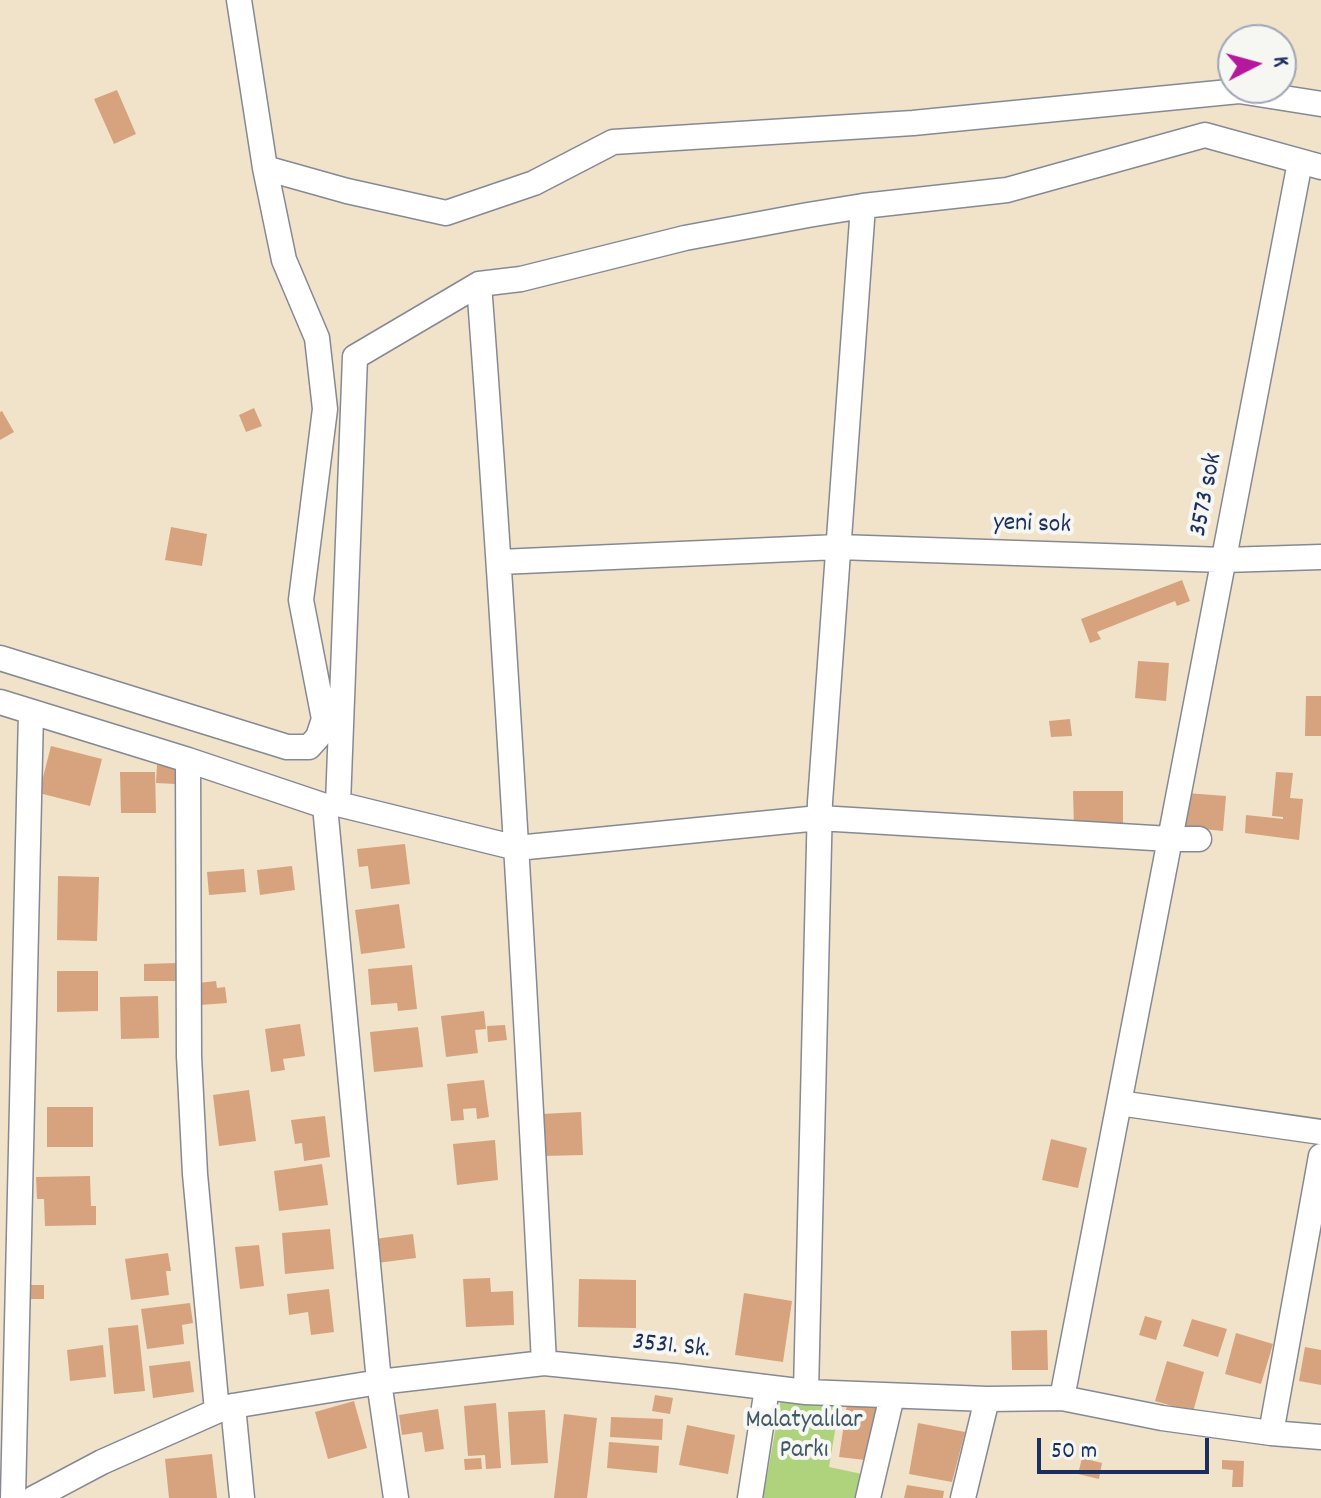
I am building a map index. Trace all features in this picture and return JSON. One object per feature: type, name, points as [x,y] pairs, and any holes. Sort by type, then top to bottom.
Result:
[{"type":"street","points":[[0,658],[287,747],[309,747],[318,737],[324,719],[301,600],[325,409],[317,338],[284,260],[265,168],[239,0]]},
{"type":"street","points":[[265,168],[347,191],[446,213],[534,183],[613,142],[913,123],[1239,91],[1321,104]]},
{"type":"street","points":[[396,1498],[379,1382],[331,805],[355,357],[479,284],[521,279],[685,238],[863,206],[1007,190],[1205,135],[1311,164]]},
{"type":"street","name":"3573 sok","points":[[1062,1398],[1224,560],[1311,164]]},
{"type":"street","points":[[806,1392],[819,818],[863,206]]},
{"type":"street","points":[[479,284],[500,562],[544,1363]]},
{"type":"street","name":"yeni sok","points":[[500,562],[838,547],[1224,560],[1321,557]]},
{"type":"street","points":[[0,702],[331,805],[517,848],[819,818],[1199,839]]},
{"type":"street","points":[[13,1498],[31,712]]},
{"type":"street","points":[[188,760],[190,1071],[195,1174],[225,1408],[242,1498]]},
{"type":"street","points":[[1119,1103],[1321,1132]]},
{"type":"street","points":[[1271,1433],[1321,1156]]},
{"type":"street","name":"3531. Sk.","points":[[34,1498],[102,1462],[225,1408],[379,1382],[544,1363],[806,1392],[987,1399],[1062,1398],[1162,1418],[1321,1437]]},
{"type":"street","points":[[750,1498],[767,1388]]},
{"type":"street","points":[[868,1498],[892,1396]]},
{"type":"street","points":[[963,1498],[987,1399]]},
{"type":"green space","name":"Malatyalılar Parkı","points":[[781,1399],[839,1407],[829,1467],[862,1474],[857,1498],[763,1498]]},
{"type":"building","points":[[117,90],[136,134],[114,144],[94,99]]},
{"type":"building","points":[[254,408],[262,426],[246,432],[239,415]]},
{"type":"building","points":[[0,412],[14,432],[0,440]]},
{"type":"building","points":[[171,527],[207,534],[202,566],[165,560]]},
{"type":"building","points":[[1182,580],[1190,601],[1177,606],[1175,601],[1097,632],[1101,639],[1090,643],[1081,619]]},
{"type":"building","points":[[1138,661],[1169,663],[1166,701],[1135,698]]},
{"type":"building","points":[[1306,696],[1321,696],[1321,736],[1305,736]]},
{"type":"building","points":[[1070,719],[1072,736],[1051,737],[1049,721]]},
{"type":"building","points":[[51,746],[102,759],[90,806],[39,793]]},
{"type":"building","points":[[157,765],[177,766],[176,784],[156,783]]},
{"type":"building","points":[[120,772],[155,772],[156,813],[121,813]]},
{"type":"building","points":[[1276,772],[1293,773],[1290,798],[1303,799],[1299,840],[1245,833],[1246,815],[1283,819],[1272,816]]},
{"type":"building","points":[[1073,791],[1123,791],[1123,827],[1074,827]]},
{"type":"building","points":[[1186,793],[1226,796],[1223,831],[1183,827]]},
{"type":"building","points":[[405,844],[410,884],[371,889],[368,866],[359,867],[357,849]]},
{"type":"building","points":[[292,866],[295,890],[260,895],[257,870]]},
{"type":"building","points":[[244,869],[246,892],[209,895],[207,872]]},
{"type":"building","points":[[58,876],[99,877],[97,941],[57,940]]},
{"type":"building","points":[[399,904],[405,948],[361,954],[355,910]]},
{"type":"building","points":[[177,963],[178,981],[144,981],[144,964]]},
{"type":"building","points":[[412,965],[417,1009],[398,1011],[397,1003],[371,1005],[368,969]]},
{"type":"building","points":[[57,971],[98,971],[98,1011],[57,1012]]},
{"type":"building","points":[[216,981],[217,988],[225,987],[227,1003],[200,1005],[198,983]]},
{"type":"building","points":[[158,996],[159,1038],[121,1039],[120,997]]},
{"type":"building","points":[[484,1011],[486,1029],[475,1030],[478,1053],[446,1057],[441,1016]]},
{"type":"building","points":[[300,1024],[305,1056],[283,1059],[285,1070],[271,1072],[265,1029]]},
{"type":"building","points":[[505,1025],[507,1040],[488,1042],[487,1026]]},
{"type":"building","points":[[418,1027],[423,1067],[374,1072],[370,1032]]},
{"type":"building","points":[[484,1080],[489,1117],[477,1119],[476,1108],[463,1109],[464,1120],[451,1121],[447,1084]]},
{"type":"building","points":[[249,1090],[256,1141],[219,1146],[213,1095]]},
{"type":"building","points":[[47,1107],[93,1107],[93,1147],[47,1147]]},
{"type":"building","points":[[581,1112],[583,1155],[543,1156],[542,1114]]},
{"type":"building","points":[[325,1116],[330,1157],[304,1161],[302,1143],[295,1144],[291,1120]]},
{"type":"building","points":[[1051,1139],[1087,1148],[1078,1188],[1042,1180]]},
{"type":"building","points":[[495,1140],[498,1180],[457,1185],[453,1144]]},
{"type":"building","points":[[322,1164],[328,1205],[279,1211],[274,1171]]},
{"type":"building","points":[[90,1176],[91,1206],[96,1206],[96,1225],[45,1226],[44,1199],[37,1199],[36,1177]]},
{"type":"building","points":[[330,1229],[334,1269],[285,1274],[282,1233]]},
{"type":"building","points":[[413,1234],[416,1258],[377,1263],[374,1239]]},
{"type":"building","points":[[259,1245],[264,1286],[240,1289],[235,1247]]},
{"type":"building","points":[[168,1253],[171,1271],[166,1271],[169,1295],[131,1300],[125,1259]]},
{"type":"building","points":[[490,1278],[491,1292],[513,1291],[514,1325],[466,1327],[463,1279]]},
{"type":"building","points":[[579,1279],[636,1280],[636,1328],[578,1327]]},
{"type":"building","points":[[28,1285],[44,1285],[44,1299],[28,1299]]},
{"type":"building","points":[[329,1289],[334,1332],[311,1335],[308,1312],[289,1315],[287,1294]]},
{"type":"building","points":[[744,1293],[792,1301],[783,1362],[735,1355]]},
{"type":"building","points":[[190,1303],[193,1323],[182,1325],[184,1344],[147,1349],[141,1309]]},
{"type":"building","points":[[1145,1316],[1162,1321],[1156,1340],[1139,1335]]},
{"type":"building","points":[[1192,1319],[1227,1329],[1218,1357],[1183,1346]]},
{"type":"building","points":[[138,1325],[145,1391],[114,1394],[108,1328]]},
{"type":"building","points":[[1047,1330],[1048,1370],[1012,1370],[1011,1331]]},
{"type":"building","points":[[1236,1333],[1273,1344],[1261,1384],[1225,1374]]},
{"type":"building","points":[[103,1345],[106,1377],[70,1381],[67,1350]]},
{"type":"building","points":[[1305,1347],[1321,1350],[1321,1385],[1299,1381]]},
{"type":"building","points":[[190,1361],[194,1392],[153,1398],[149,1366]]},
{"type":"building","points":[[1167,1361],[1204,1372],[1193,1412],[1155,1401]]},
{"type":"building","points":[[655,1395],[673,1398],[670,1414],[652,1411]]},
{"type":"building","points":[[354,1401],[367,1448],[328,1459],[315,1412]]},
{"type":"building","points":[[496,1403],[501,1468],[486,1469],[485,1455],[468,1456],[464,1406]]},
{"type":"building","points":[[847,1404],[883,1409],[874,1461],[839,1457]]},
{"type":"building","points":[[438,1409],[444,1449],[425,1452],[422,1432],[402,1435],[399,1415]]},
{"type":"building","points":[[545,1410],[548,1463],[511,1465],[508,1412]]},
{"type":"building","points":[[564,1414],[597,1418],[587,1498],[554,1498]]},
{"type":"building","points":[[611,1417],[663,1419],[662,1440],[610,1437]]},
{"type":"building","points":[[918,1423],[965,1432],[952,1482],[909,1474]]},
{"type":"building","points":[[687,1425],[735,1435],[728,1474],[679,1465]]},
{"type":"building","points":[[609,1442],[659,1446],[657,1473],[607,1468]]},
{"type":"building","points":[[212,1454],[217,1498],[169,1498],[165,1459]]},
{"type":"building","points":[[481,1458],[482,1469],[465,1470],[464,1459]]},
{"type":"building","points":[[1082,1458],[1102,1463],[1099,1479],[1078,1474]]},
{"type":"building","points":[[1222,1460],[1244,1461],[1243,1487],[1232,1487],[1233,1470],[1222,1469]]},
{"type":"building","points":[[907,1485],[944,1491],[943,1498],[904,1498]]}]
